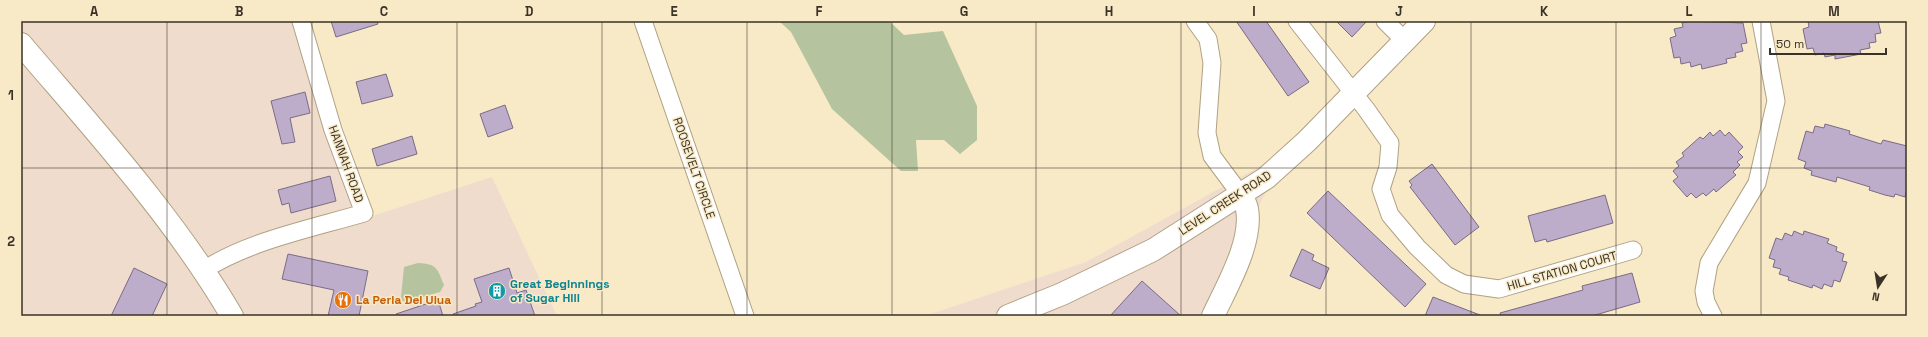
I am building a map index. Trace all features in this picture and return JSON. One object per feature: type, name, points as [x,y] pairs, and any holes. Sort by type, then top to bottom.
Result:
[{"type":"street","name":"HANNAH ROAD","points":[[204,270],[216,262],[249,248],[364,213],[334,130],[301,21]]},
{"type":"street","name":"ROOSEVELT CIRCLE","points":[[642,21],[745,316]]},
{"type":"street","points":[[1195,21],[1208,39],[1212,63],[1207,133],[1212,156],[1244,201],[1246,238],[1234,271],[1213,316]]},
{"type":"street","name":"HILL STATION COURT","points":[[1297,21],[1390,143],[1388,167],[1381,189],[1390,215],[1417,247],[1446,275],[1464,284],[1499,289],[1633,250]]},
{"type":"street","points":[[1385,21],[1404,41]]},
{"type":"street","name":"LEVEL CREEK ROAD","points":[[1008,316],[1062,294],[1153,250],[1244,201],[1266,178],[1307,141],[1424,21]]},
{"type":"street","points":[[1713,316],[1706,302],[1704,291],[1709,263],[1757,183],[1776,101],[1761,21]]},
{"type":"street","points":[[21,44],[133,176],[204,270],[232,316]]},
{"type":"shaded area","points":[[21,21],[293,21],[357,221],[492,177],[557,316],[21,316]]},
{"type":"shaded area","points":[[1286,152],[1204,316],[925,316],[1086,262]]},
{"type":"green space","points":[[779,21],[889,21],[904,35],[943,31],[977,106],[977,140],[960,154],[944,140],[916,140],[918,171],[901,171],[832,109],[791,32]]},
{"type":"green space","points":[[418,263],[429,264],[436,268],[444,285],[440,292],[419,298],[409,303],[403,301],[401,297],[404,267]]},
{"type":"building","points":[[331,21],[377,21],[378,24],[336,37]]},
{"type":"building","points":[[1236,21],[1266,21],[1309,82],[1288,96]]},
{"type":"building","points":[[1336,21],[1367,21],[1352,37]]},
{"type":"building","points":[[1691,21],[1743,23],[1747,43],[1741,44],[1743,51],[1735,53],[1736,57],[1726,59],[1727,63],[1702,69],[1701,64],[1691,67],[1690,62],[1681,64],[1680,57],[1674,58],[1670,38],[1676,36],[1674,29],[1683,27],[1682,23]]},
{"type":"building","points":[[1808,21],[1878,21],[1881,33],[1875,34],[1876,42],[1869,43],[1870,48],[1860,50],[1861,54],[1835,59],[1835,55],[1825,57],[1824,53],[1815,55],[1813,48],[1807,49],[1803,29],[1809,27]]},
{"type":"building","points":[[386,74],[393,96],[362,104],[356,82]]},
{"type":"building","points":[[305,92],[310,113],[290,118],[295,142],[282,144],[271,101]]},
{"type":"building","points":[[505,105],[513,128],[488,137],[480,114]]},
{"type":"building","points":[[1825,124],[1850,131],[1849,134],[1881,144],[1883,140],[1907,146],[1907,188],[1905,197],[1895,194],[1894,197],[1885,195],[1869,190],[1870,187],[1837,177],[1836,182],[1811,175],[1812,171],[1804,168],[1806,162],[1798,159],[1806,131],[1813,133],[1815,126],[1824,128]]},
{"type":"building","points":[[1720,130],[1725,136],[1729,132],[1743,147],[1738,152],[1743,157],[1737,162],[1740,165],[1733,172],[1736,175],[1716,192],[1714,189],[1706,196],[1703,193],[1696,198],[1691,193],[1687,197],[1673,181],[1678,177],[1673,171],[1679,166],[1676,162],[1684,156],[1682,153],[1700,137],[1703,139],[1710,132],[1713,136]]},
{"type":"building","points":[[412,136],[417,154],[377,166],[372,149]]},
{"type":"building","points":[[1432,164],[1479,227],[1455,245],[1410,187],[1412,185],[1409,181]]},
{"type":"building","points":[[330,176],[336,201],[291,213],[289,203],[282,205],[278,190]]},
{"type":"building","points":[[1328,191],[1426,284],[1405,307],[1307,213]]},
{"type":"building","points":[[1605,195],[1613,223],[1547,242],[1546,239],[1535,242],[1528,216]]},
{"type":"building","points":[[1794,231],[1803,235],[1804,231],[1829,239],[1827,243],[1837,247],[1836,251],[1844,254],[1842,261],[1847,262],[1840,282],[1834,280],[1832,287],[1824,284],[1822,289],[1813,285],[1812,288],[1788,280],[1789,277],[1779,274],[1781,269],[1773,267],[1775,260],[1769,258],[1776,238],[1782,240],[1785,233],[1792,236]]},
{"type":"building","points":[[1302,249],[1314,255],[1312,260],[1329,268],[1320,289],[1290,276]]},
{"type":"building","points":[[288,254],[368,271],[359,316],[328,316],[334,290],[282,279]]},
{"type":"building","points":[[134,268],[167,284],[152,316],[111,316]]},
{"type":"building","name":"Great Beginnings of Sugar Hill","points":[[509,268],[517,293],[526,290],[535,316],[453,316],[453,314],[476,306],[475,304],[482,302],[474,279]]},
{"type":"building","points":[[1632,273],[1640,302],[1592,316],[1501,316],[1500,313],[1583,290],[1582,286]]},
{"type":"building","points":[[1142,281],[1181,316],[1110,316]]},
{"type":"building","points":[[1433,297],[1480,315],[1425,316]]},
{"type":"building","points":[[438,300],[443,316],[396,316],[396,314]]},
{"type":"place","name":"Great Beginnings of Sugar Hill","points":[[497,291]]},
{"type":"place","name":"La Perla Del Ulua","points":[[343,300]]}]
